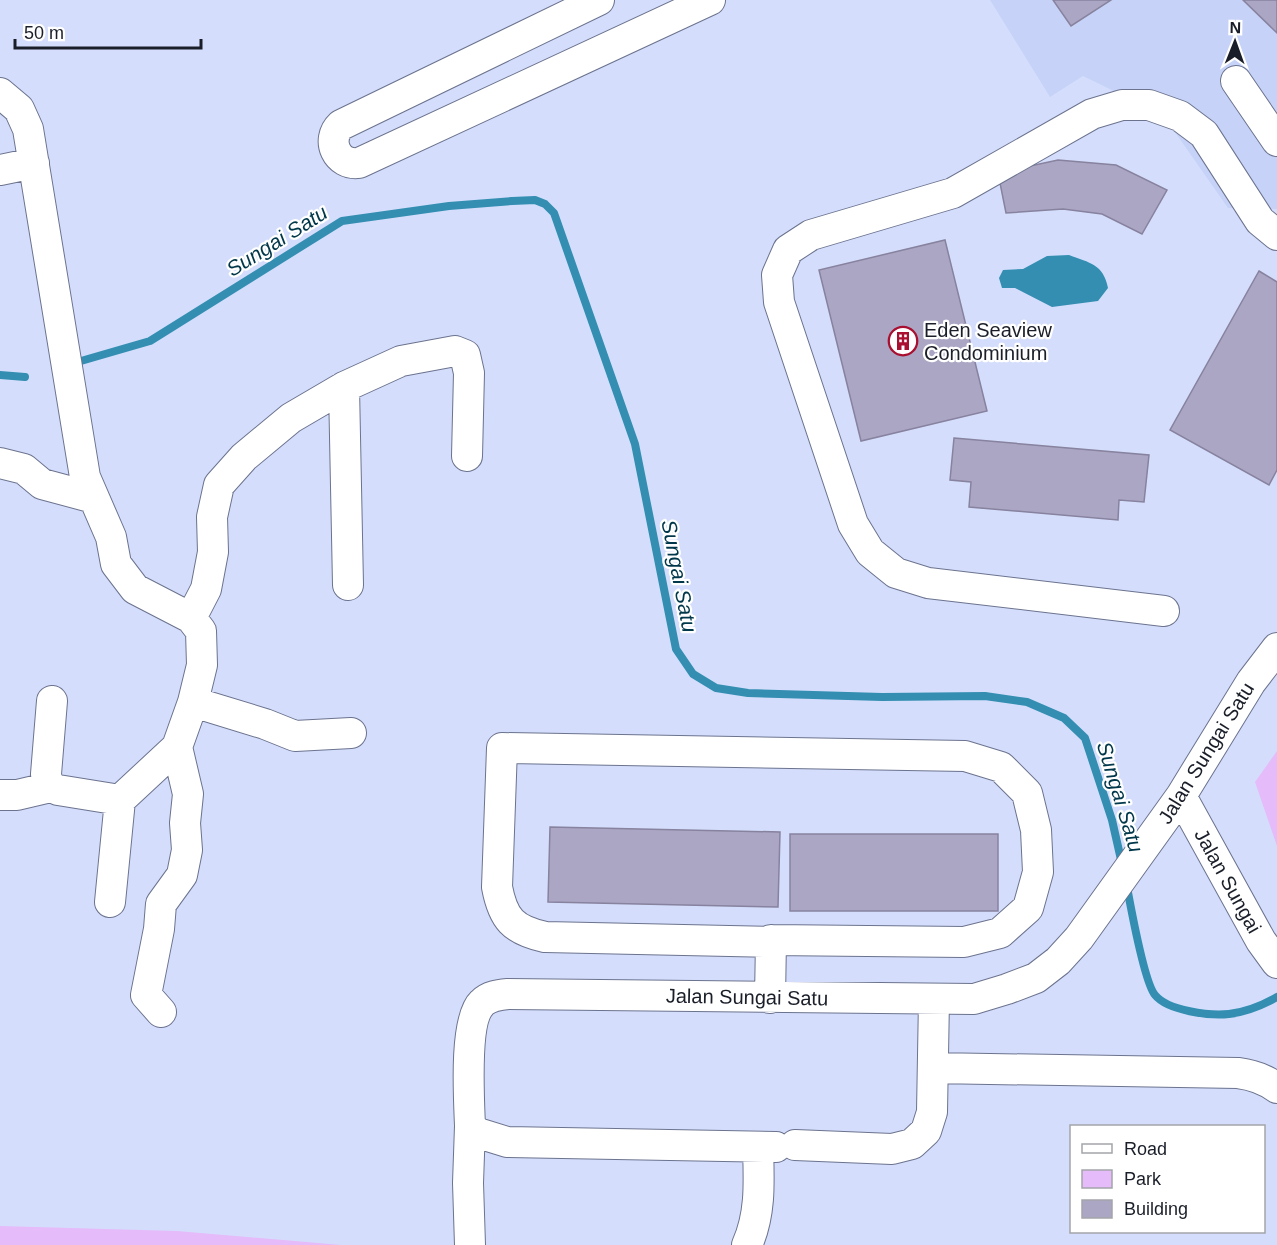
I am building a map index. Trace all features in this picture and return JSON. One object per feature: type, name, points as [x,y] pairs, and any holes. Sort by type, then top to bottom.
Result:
[{"type":"street","points":[[599,0],[342,125],[333,137],[339,156],[352,164],[359,163],[710,0]]},
{"type":"street","points":[[1236,81],[1277,141]]},
{"type":"street","points":[[0,93],[19,109],[28,129],[84,477],[111,537],[116,564],[135,589],[191,618],[201,631],[202,665],[193,702],[177,747],[120,800],[110,902]]},
{"type":"street","points":[[1164,611],[928,583],[896,573],[870,552],[853,524],[779,302],[777,275],[788,250],[811,236],[953,193],[1092,114],[1122,105],[1149,105],[1180,116],[1204,134],[1260,221],[1277,235]]},
{"type":"street","points":[[0,170],[34,164]]},
{"type":"street","points":[[191,618],[206,589],[213,552],[212,517],[219,484],[244,457],[291,418],[344,387],[401,361],[455,351],[465,355],[469,373],[467,456]]},
{"type":"street","points":[[344,387],[348,585]]},
{"type":"street","points":[[0,463],[24,469],[42,484],[94,498]]},
{"type":"street","name":"Jalan Sungai Satu","points":[[470,1245],[468,1183],[471,1126],[469,1103],[471,1029],[474,1015],[482,1003],[494,996],[508,993],[974,999],[1036,978],[1058,961],[1079,938],[1181,796],[1251,682],[1277,648]]},
{"type":"street","points":[[52,701],[46,774],[51,787],[120,800]]},
{"type":"street","points":[[193,702],[265,724],[295,736],[351,733]]},
{"type":"street","points":[[161,1012],[146,995],[161,904],[182,875],[187,850],[185,823],[188,794],[177,747]]},
{"type":"street","points":[[502,748],[965,756],[1001,767],[1027,793],[1036,830],[1038,872],[1028,908],[1000,933],[964,942],[771,940],[770,942],[545,937],[526,933],[510,922],[500,906],[497,887],[502,748]]},
{"type":"street","points":[[0,795],[17,795],[51,787]]},
{"type":"street","name":"Jalan Sungai","points":[[1181,796],[1269,952]]},
{"type":"street","points":[[770,998],[771,940]]},
{"type":"street","points":[[471,1126],[478,1133],[507,1142],[892,1149],[912,1144],[926,1131],[932,1112],[934,999]]},
{"type":"street","points":[[933,1068],[1238,1072],[1266,1080],[1277,1088]]},
{"type":"street","points":[[747,1245],[756,1220],[759,1182],[776,1147]]},
{"type":"shaded area","points":[[990,0],[1277,0],[1277,209],[1228,208],[1163,115],[1083,76],[1050,97]]},
{"type":"shaded area","points":[[1069,255],[1094,266],[1103,274],[1108,288],[1098,301],[1052,307],[1015,288],[1002,288],[999,278],[1003,270],[1023,269],[1047,256]]},
{"type":"green space","points":[[1277,751],[1277,846],[1255,782]]},
{"type":"green space","points":[[0,1226],[177,1231],[341,1245],[0,1245]]},
{"type":"building","points":[[1053,0],[1111,0],[1071,26]]},
{"type":"building","points":[[1243,0],[1277,0],[1277,33]]},
{"type":"building","points":[[1058,160],[1116,165],[1167,190],[1142,234],[1102,214],[1063,209],[1006,213],[998,173]]},
{"type":"building","name":"Eden Seaview Condominium","points":[[945,240],[987,411],[861,441],[819,270]]},
{"type":"building","points":[[1259,271],[1277,282],[1277,470],[1269,485],[1170,430]]},
{"type":"building","points":[[954,438],[1149,455],[1144,502],[1119,500],[1118,520],[969,507],[971,482],[950,480]]},
{"type":"building","points":[[550,827],[780,832],[778,907],[548,902]]},
{"type":"building","points":[[790,834],[998,834],[998,911],[790,911]]},
{"type":"waterway","name":"Sungai Satu","points":[[74,363],[150,341],[342,221],[449,206],[535,200],[545,204],[554,213],[635,444],[676,649],[693,674],[716,688],[748,693],[882,697],[985,696],[1027,702],[1064,718],[1085,738],[1112,820],[1122,864]]},
{"type":"waterway","name":"Sungai Satu","points":[[0,375],[25,377]]},
{"type":"waterway","name":"Sungai Satu","points":[[1127,887],[1147,976],[1155,995],[1161,1000],[1179,1009],[1221,1014],[1248,1010],[1277,997]]},
{"type":"place","name":"Eden Seaview Condominium","points":[[903,341]]}]
